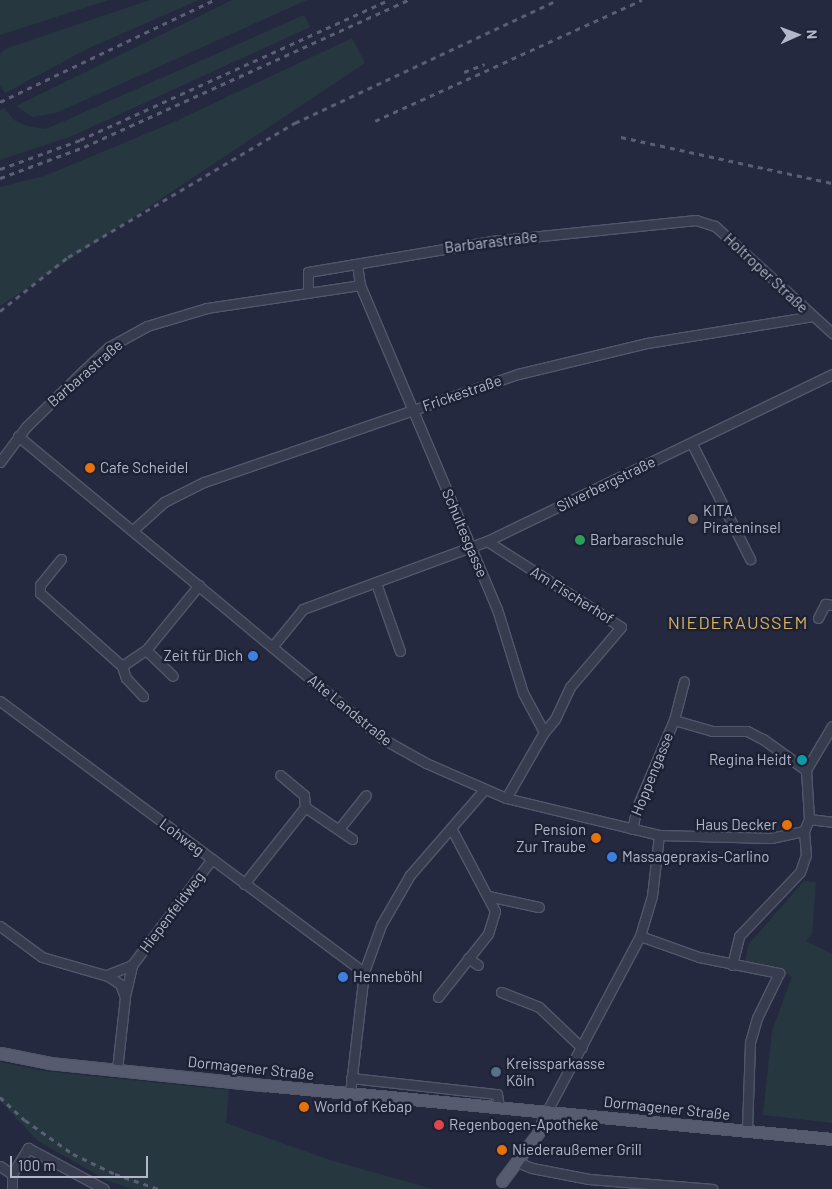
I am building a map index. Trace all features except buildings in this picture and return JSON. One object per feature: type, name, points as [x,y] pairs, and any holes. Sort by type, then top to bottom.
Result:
[{"type":"main road","name":"Dormagener Straße","points":[[0,1053],[117,1070],[832,1139]]},
{"type":"main road","points":[[502,1181],[538,1133],[547,1111]]},
{"type":"street","name":"Barbarastraße","points":[[308,293],[308,272],[492,241],[696,220]]},
{"type":"street","name":"Holtroper Straße","points":[[696,220],[715,226],[832,333]]},
{"type":"street","name":"Schultesgasse","points":[[357,264],[360,285],[497,609],[523,693],[544,732]]},
{"type":"street","name":"Barbarastraße","points":[[0,462],[18,436],[109,347],[147,326],[206,308],[360,285]]},
{"type":"street","name":"Frickestraße","points":[[133,530],[164,502],[204,482],[414,409],[569,360],[702,333],[814,316]]},
{"type":"street","name":"Silverbergstraße","points":[[272,647],[304,609],[472,548],[692,444],[832,374]]},
{"type":"street","name":"Alte Landstraße","points":[[18,436],[390,743],[484,790],[506,798],[632,829],[659,834],[745,839],[790,836],[804,831]]},
{"type":"street","points":[[692,444],[750,559]]},
{"type":"street","name":"Am Fischerhof","points":[[487,541],[621,627],[570,687],[555,719],[544,732]]},
{"type":"street","points":[[61,559],[40,585],[40,594],[122,666],[126,678],[143,696]]},
{"type":"street","points":[[376,583],[400,651]]},
{"type":"street","points":[[122,666],[146,650],[200,585]]},
{"type":"street","points":[[818,618],[825,604],[832,605]]},
{"type":"street","points":[[146,650],[173,676]]},
{"type":"street","name":"Hoppengasse","points":[[632,829],[639,803],[674,720],[684,681]]},
{"type":"street","name":"Lohweg","points":[[0,701],[364,972]]},
{"type":"street","name":"Hoppengasse","points":[[674,720],[712,731],[747,731],[763,739],[806,770]]},
{"type":"street","points":[[732,965],[739,936],[800,872],[806,855],[804,831],[809,819],[806,770],[832,726]]},
{"type":"street","points":[[506,798],[544,732]]},
{"type":"street","points":[[244,884],[304,806],[304,796],[280,775]]},
{"type":"street","points":[[350,1093],[364,972],[381,925],[410,875],[484,790]]},
{"type":"street","points":[[339,829],[366,794]]},
{"type":"street","points":[[304,806],[352,839]]},
{"type":"street","points":[[809,819],[832,822]]},
{"type":"street","points":[[438,997],[488,934],[495,911],[451,828]]},
{"type":"street","points":[[547,1111],[640,936],[652,892],[659,834]]},
{"type":"street","name":"Hiepenfeldweg","points":[[132,965],[212,859]]},
{"type":"street","points":[[488,896],[539,908]]},
{"type":"street","points":[[0,926],[42,956],[103,975],[120,984],[125,997]]},
{"type":"street","points":[[640,936],[700,957],[779,973],[757,1018],[750,1043],[747,1131]]},
{"type":"street","points":[[468,958],[478,965]]},
{"type":"street","points":[[103,975],[132,965]]},
{"type":"street","points":[[117,1070],[125,997],[132,965]]},
{"type":"street","points":[[501,992],[539,1007],[582,1048]]},
{"type":"street","points":[[352,1078],[497,1094],[499,1106]]},
{"type":"street","points":[[12,1189],[12,1174],[28,1148],[104,1189]]},
{"type":"street","points":[[517,1162],[532,1168],[590,1179],[713,1189]]},
{"type":"street","points":[[0,1166],[12,1174]]},
{"type":"shaded area","points":[[0,0],[109,0],[0,35]]},
{"type":"shaded area","points":[[150,0],[199,0],[87,49],[5,93],[0,86],[0,54],[5,49]]},
{"type":"shaded area","points":[[232,0],[307,0],[56,113],[32,117],[16,106]]},
{"type":"shaded area","points":[[304,15],[310,27],[72,136],[0,160],[0,110],[4,108],[14,120],[26,126],[46,129]]},
{"type":"shaded area","points":[[352,38],[365,63],[0,306],[0,187],[47,175],[174,122]]},
{"type":"shaded area","points":[[804,881],[816,882],[812,934],[806,941],[832,954],[832,1123],[763,1115],[772,1031],[792,977],[778,969],[745,962],[748,945]]},
{"type":"shaded area","points":[[0,1062],[43,1071],[229,1090],[226,1123],[330,1160],[433,1189],[133,1189],[108,1181],[38,1141],[0,1101]]},
{"type":"railway","points":[[0,102],[214,0]]},
{"type":"railway","points":[[0,169],[80,140],[388,0]]},
{"type":"railway","points":[[0,178],[84,147],[408,0]]},
{"type":"railway","points":[[0,311],[68,257],[295,123],[558,0]]},
{"type":"railway","points":[[375,121],[642,0]]},
{"type":"railway","points":[[464,72],[485,64]]},
{"type":"railway","points":[[621,137],[832,183]]},
{"type":"railway","points":[[0,1097],[25,1120],[73,1154],[115,1174],[159,1189]]},
{"type":"place","name":"Cafe Scheidel","points":[[90,468]]},
{"type":"place","name":"KITA Pirateninsel","points":[[693,519]]},
{"type":"place","name":"Barbaraschule","points":[[580,540]]},
{"type":"place","name":"Zeit für Dich","points":[[253,656]]},
{"type":"place","name":"Regina Heidt","points":[[802,760]]},
{"type":"place","name":"Haus Decker","points":[[787,825]]},
{"type":"place","name":"Pension Zur Traube","points":[[596,838]]},
{"type":"place","name":"Massagepraxis-Carlino","points":[[612,857]]},
{"type":"place","name":"Henneböhl","points":[[343,977]]},
{"type":"place","name":"Kreissparkasse Köln","points":[[496,1072]]},
{"type":"place","name":"World of Kebap","points":[[304,1107]]},
{"type":"place","name":"Regenbogen-Apotheke","points":[[439,1125]]},
{"type":"place","name":"Niederaußemer Grill","points":[[502,1150]]},
{"type":"district","name":"NIEDERAUSSEM","points":[[738,622]]}]
